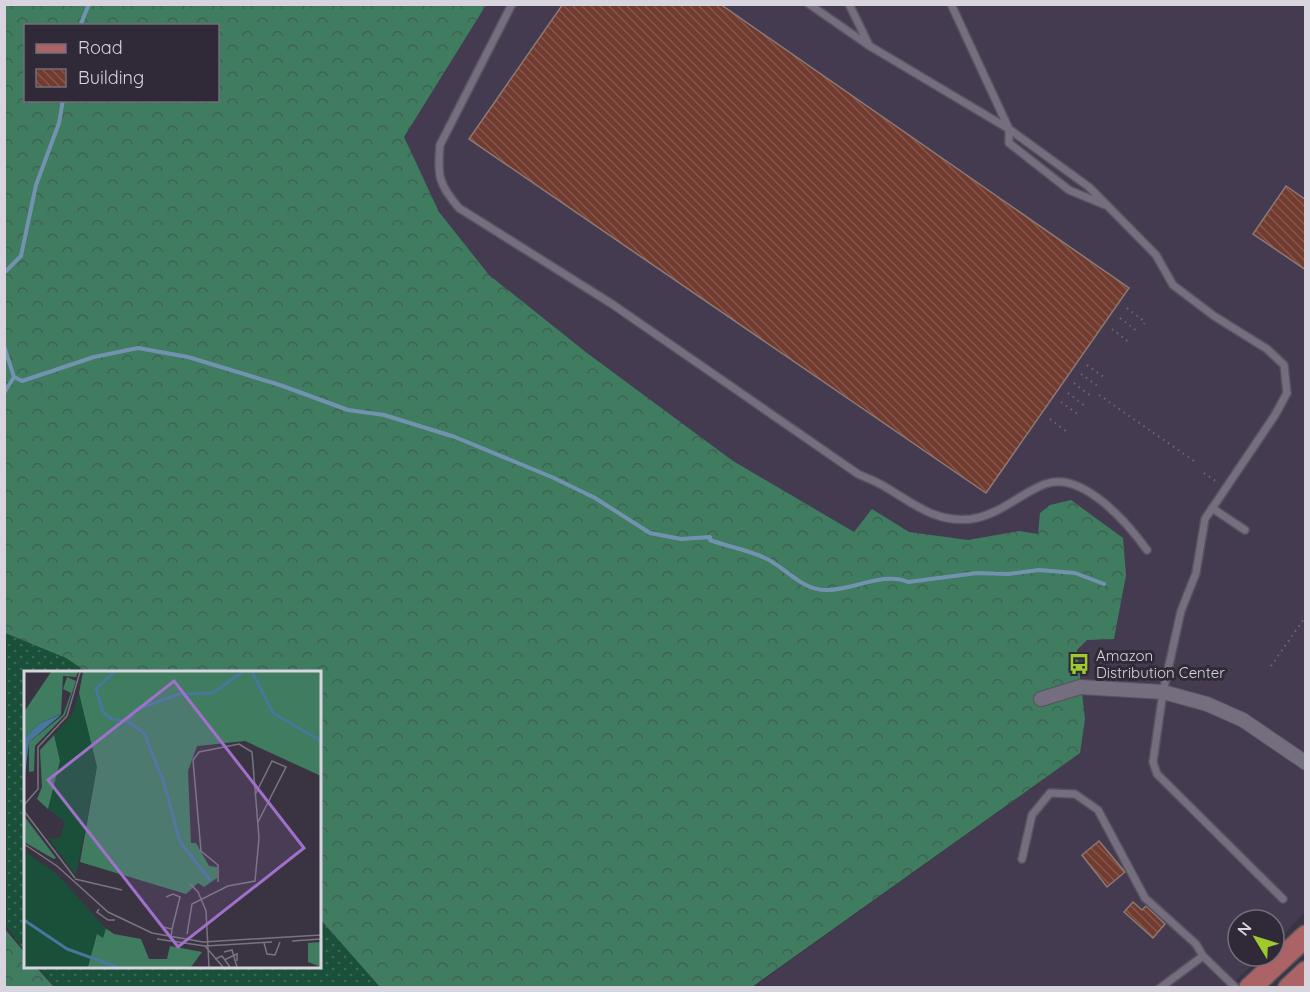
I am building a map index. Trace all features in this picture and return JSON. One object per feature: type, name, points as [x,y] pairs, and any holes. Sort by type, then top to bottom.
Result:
[{"type":"main road","points":[[1250,987],[1305,936]]},
{"type":"main road","points":[[1289,987],[1305,972]]},
{"type":"street","points":[[1041,699],[1080,687],[1163,692],[1207,704],[1243,720],[1305,763]]},
{"type":"lane","points":[[512,4],[440,145],[437,170],[443,190],[459,208],[612,304],[868,478],[929,515],[960,519],[993,513],[1047,483],[1079,487],[1122,518],[1147,550]]},
{"type":"lane","points":[[809,4],[868,45],[1009,129],[1089,186],[1156,255],[1173,285],[1214,316],[1267,349],[1284,365],[1287,393],[1275,415],[1205,519],[1196,573],[1181,611],[1163,692],[1153,762],[1157,774],[1283,899]]},
{"type":"lane","points":[[849,4],[868,45]]},
{"type":"lane","points":[[951,4],[1009,129],[1009,143],[1069,190],[1107,206]]},
{"type":"lane","points":[[1212,508],[1245,530]]},
{"type":"lane","points":[[1022,859],[1032,815],[1050,793],[1075,794],[1098,810],[1145,898],[1196,944],[1203,956],[1236,987]]},
{"type":"lane","points":[[1160,987],[1203,956]]},
{"type":"path","points":[[1126,308],[1145,322],[1144,324]]},
{"type":"path","points":[[1120,318],[1138,332]]},
{"type":"path","points":[[1112,330],[1130,343]]},
{"type":"path","points":[[1087,365],[1105,378]]},
{"type":"path","points":[[1081,374],[1099,387]]},
{"type":"path","points":[[1074,383],[1092,397]]},
{"type":"path","points":[[1068,393],[1085,406]]},
{"type":"path","points":[[1099,395],[1194,461]]},
{"type":"path","points":[[1061,402],[1079,416]]},
{"type":"path","points":[[1050,419],[1067,432]]},
{"type":"path","points":[[1056,430],[1059,425]]},
{"type":"path","points":[[1204,473],[1217,482]]},
{"type":"path","points":[[1271,666],[1305,616]]},
{"type":"shaded area","points":[[433,5],[1305,5],[1305,912],[1286,932],[1286,908],[1226,908],[1226,968],[1249,968],[1226,987],[762,987],[759,983],[1080,753],[1081,673],[1069,592],[627,545],[392,138]]},
{"type":"green space","points":[[4,5],[486,5],[404,137],[439,212],[489,275],[587,353],[733,461],[854,532],[872,509],[909,532],[968,540],[1019,531],[1038,534],[1040,513],[1050,505],[1071,500],[1123,538],[1126,575],[1114,639],[1087,640],[1077,650],[1085,719],[1080,753],[752,987],[380,987],[321,920],[321,671],[86,671],[66,658],[5,633]]},
{"type":"green space","points":[[4,633],[66,658],[86,671],[24,671],[24,950],[5,925]]},
{"type":"green space","points":[[321,920],[380,987],[55,987],[39,968],[321,968]]},
{"type":"green space","points":[[4,928],[24,952],[24,968],[37,968],[54,987],[5,987]]},
{"type":"building","points":[[563,4],[720,4],[1129,288],[986,493],[469,139]]},
{"type":"building","points":[[1286,186],[1306,200],[1306,270],[1253,234]]},
{"type":"building","points":[[1099,841],[1125,872],[1107,887],[1082,855]]},
{"type":"building","points":[[1133,902],[1142,910],[1146,906],[1165,924],[1153,938],[1124,912]]},
{"type":"waterway","points":[[81,24],[89,4]]},
{"type":"waterway","points":[[4,273],[21,256],[36,185],[59,123],[63,102]]},
{"type":"waterway","points":[[4,346],[14,377]]},
{"type":"waterway","points":[[14,377],[22,381],[94,357],[138,348],[188,357],[280,385],[348,410],[384,415],[455,437],[554,478],[595,498],[650,533],[681,539],[710,537],[710,540],[767,559],[802,583],[817,589],[836,589],[889,579],[908,582],[977,573],[1008,574],[1039,570],[1075,573],[1104,584]]},
{"type":"waterway","points":[[4,393],[14,377]]},
{"type":"place","name":"Amazon Distribution Center","points":[[1079,664]]}]
